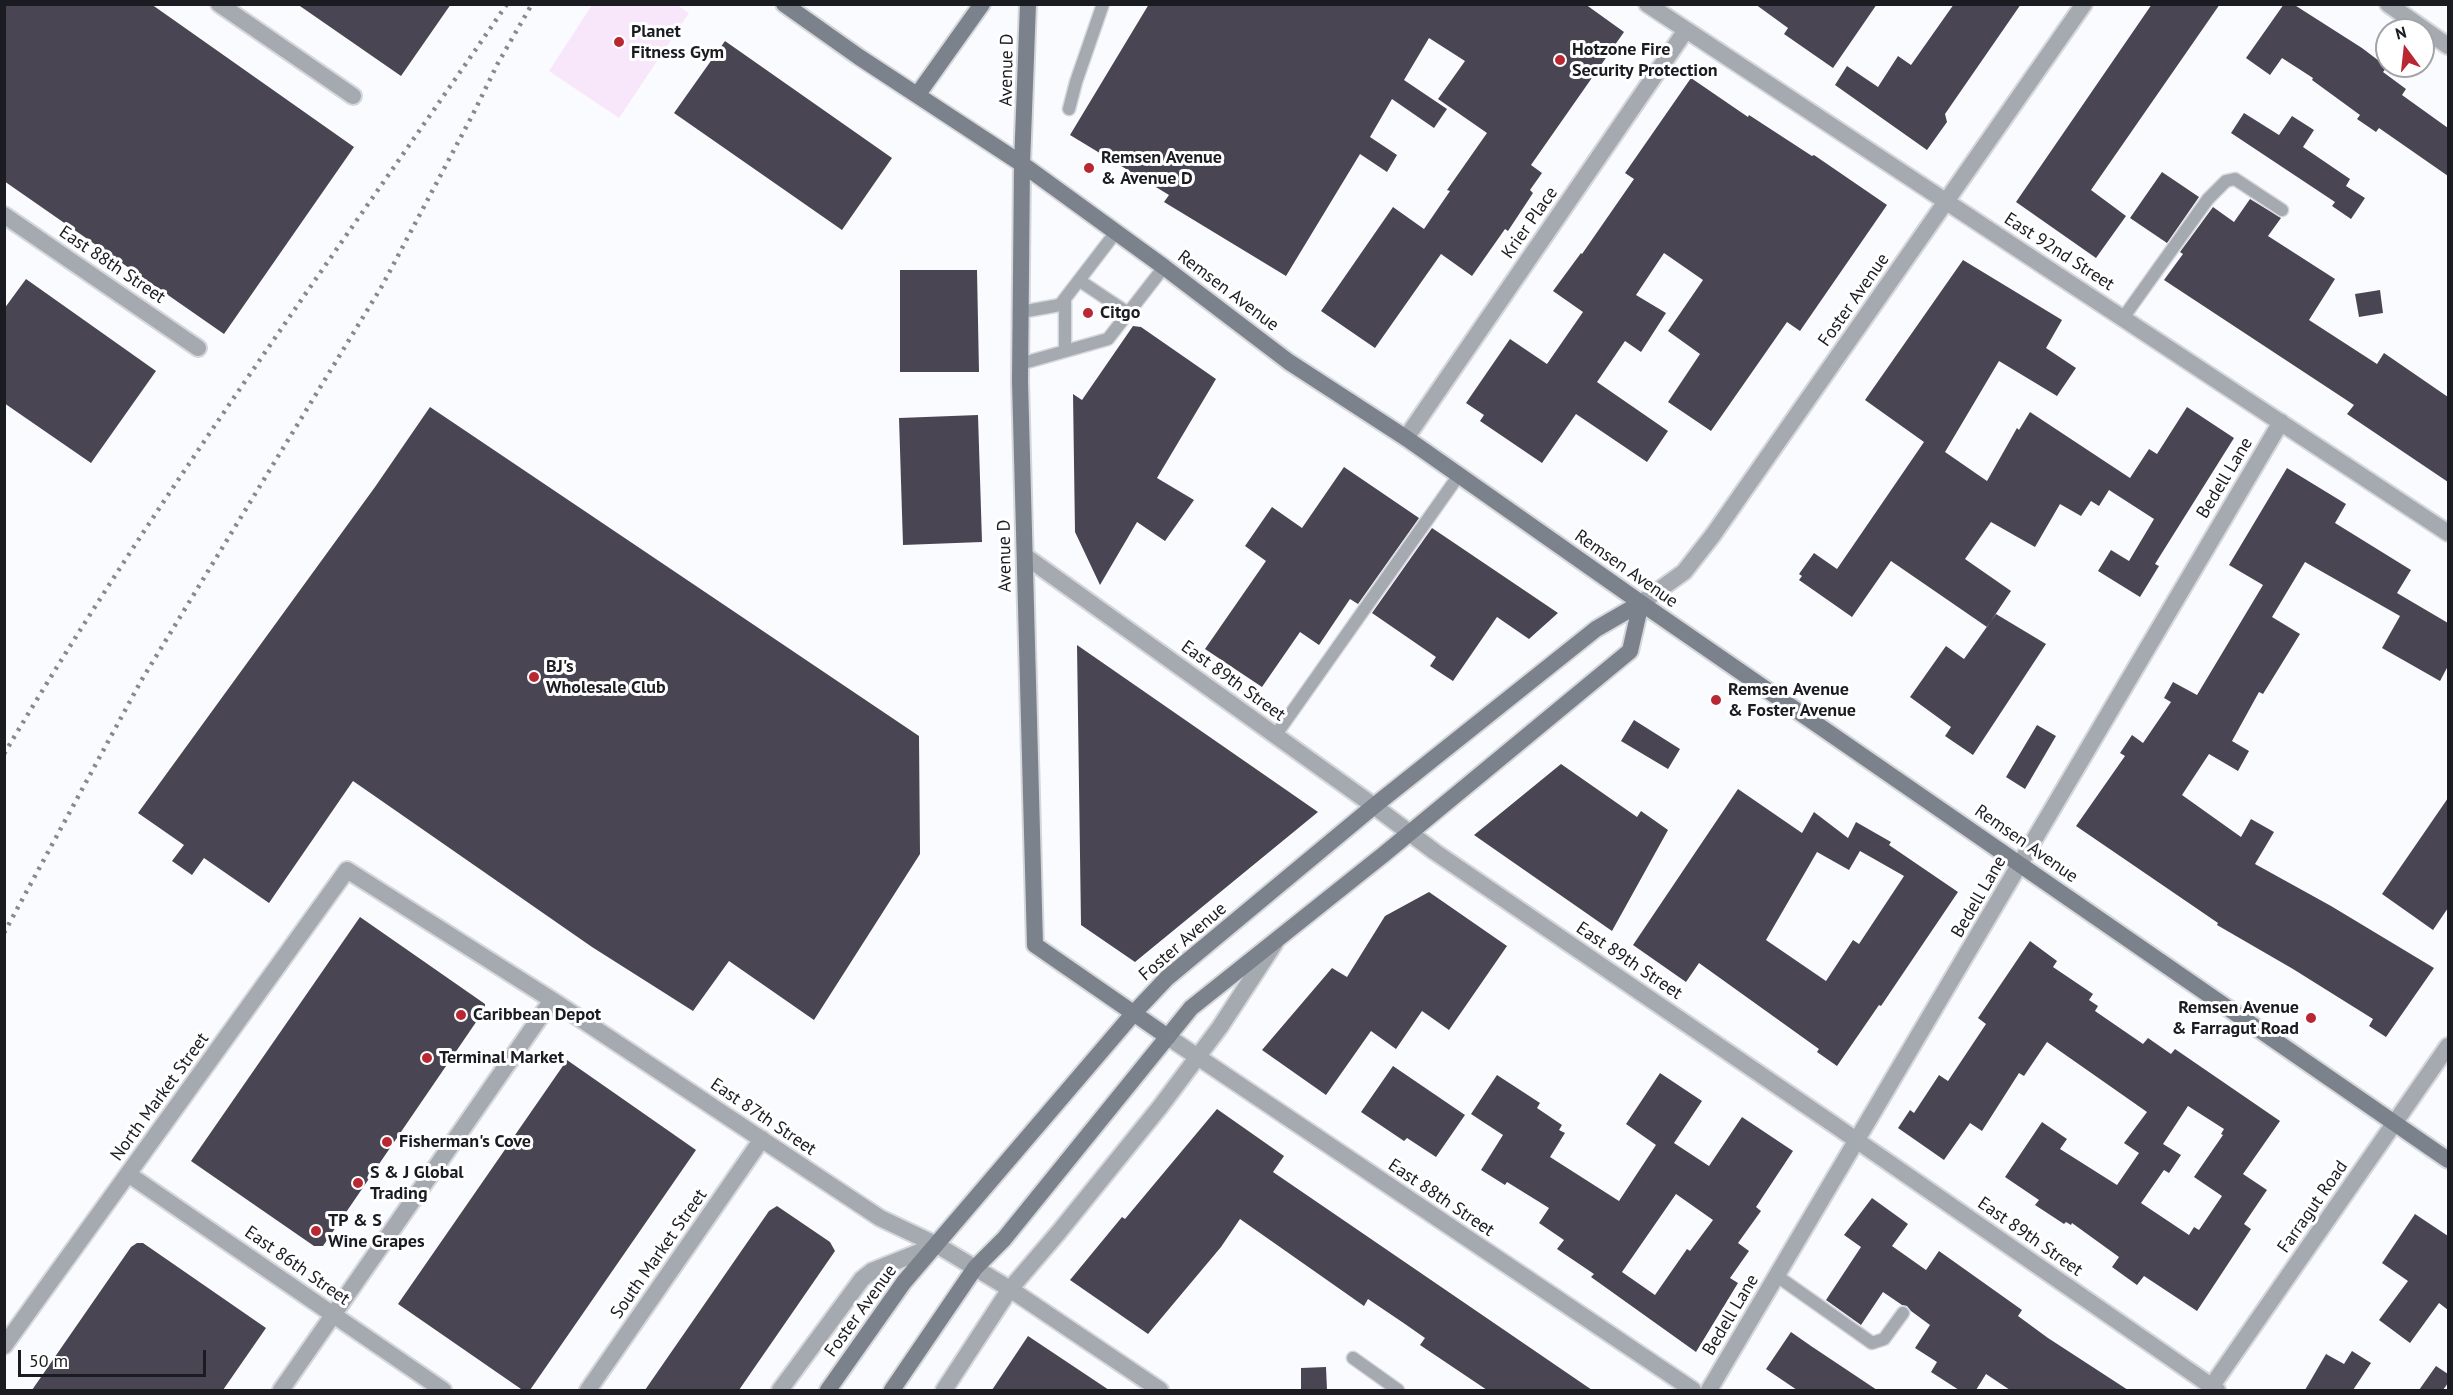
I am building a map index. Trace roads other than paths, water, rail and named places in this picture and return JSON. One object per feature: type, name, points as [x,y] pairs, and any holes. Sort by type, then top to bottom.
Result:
[{"type":"main road","name":"Remsen Avenue","points":[[784,4],[859,57],[1022,164],[1290,362],[1406,438],[2448,1160]]},
{"type":"main road","points":[[918,94],[982,4]]},
{"type":"main road","name":"Avenue D","points":[[1028,4],[1022,164],[1020,364],[1035,945],[1168,1037]]},
{"type":"main road","points":[[892,1390],[975,1269],[1004,1239],[1191,1008],[1408,834],[1630,651],[1641,603]]},
{"type":"main road","name":"Foster Avenue","points":[[828,1390],[904,1282],[938,1245],[965,1209],[1133,1014],[1167,978],[1374,806],[1596,628],[1641,603]]},
{"type":"street","points":[[219,4],[353,96]]},
{"type":"street","name":"East 92nd Street","points":[[1647,4],[2448,532]]},
{"type":"street","name":"Foster Avenue","points":[[1641,603],[1684,572],[1699,554],[2084,4]]},
{"type":"street","points":[[2388,4],[2448,46]]},
{"type":"street","name":"Krier Place","points":[[1406,438],[1686,30]]},
{"type":"street","name":"East 88th Street","points":[[4,215],[198,348]]},
{"type":"street","name":"Bedell Lane","points":[[1709,1390],[2281,423]]},
{"type":"street","name":"East 89th Street","points":[[1025,556],[1374,806],[1408,834],[1858,1141],[2213,1389]]},
{"type":"street","name":"East 87th Street","points":[[347,870],[552,1000],[880,1218],[938,1245],[1010,1289],[1160,1390]]},
{"type":"street","name":"North Market Street","points":[[4,1346],[347,870]]},
{"type":"street","points":[[944,1390],[1010,1289],[1058,1233],[1198,1057],[1278,938]]},
{"type":"street","points":[[281,1390],[552,1000]]},
{"type":"street","name":"East 88th Street","points":[[1168,1037],[1693,1390]]},
{"type":"street","name":"Farragut Road","points":[[2213,1389],[2448,1046]]},
{"type":"street","name":"South Market Street","points":[[588,1390],[762,1139]]},
{"type":"street","name":"East 86th Street","points":[[128,1174],[443,1390]]},
{"type":"street","points":[[780,1390],[862,1279],[872,1270],[938,1245]]},
{"type":"lane","points":[[1069,108],[1103,4]]},
{"type":"lane","points":[[2123,318],[2208,199],[2226,180],[2235,179],[2282,210]]},
{"type":"lane","points":[[1021,312],[1060,305],[1116,232]]},
{"type":"lane","points":[[1020,364],[1108,339],[1164,267]]},
{"type":"lane","points":[[1080,280],[1128,314]]},
{"type":"lane","points":[[1065,299],[1065,351]]},
{"type":"lane","points":[[1275,736],[1459,476]]},
{"type":"lane","points":[[1778,1276],[1872,1343],[1884,1340],[1903,1313]]},
{"type":"lane","points":[[1353,1358],[1398,1390]]},
{"type":"railway","points":[[4,754],[124,562],[186,468],[507,4]]},
{"type":"railway","points":[[4,933],[141,681],[382,286],[498,63],[532,4]]},
{"type":"place","name":"Planet Fitness Gym","points":[[619,42]]},
{"type":"place","name":"Hotzone Fire Security Protection","points":[[1560,60]]},
{"type":"place","name":"Remsen Avenue & Avenue D","points":[[1089,168]]},
{"type":"place","name":"Citgo","points":[[1088,313]]},
{"type":"place","name":"BJ's Wholesale Club","points":[[534,677]]},
{"type":"place","name":"Remsen Avenue & Foster Avenue","points":[[1716,700]]},
{"type":"place","name":"Caribbean Depot","points":[[461,1015]]},
{"type":"place","name":"Remsen Avenue & Farragut Road","points":[[2311,1018]]},
{"type":"place","name":"Terminal Market","points":[[427,1058]]},
{"type":"place","name":"Fisherman's Cove","points":[[387,1142]]},
{"type":"place","name":"S & J Global Trading","points":[[358,1183]]},
{"type":"place","name":"TP & S Wine Grapes","points":[[316,1231]]}]
